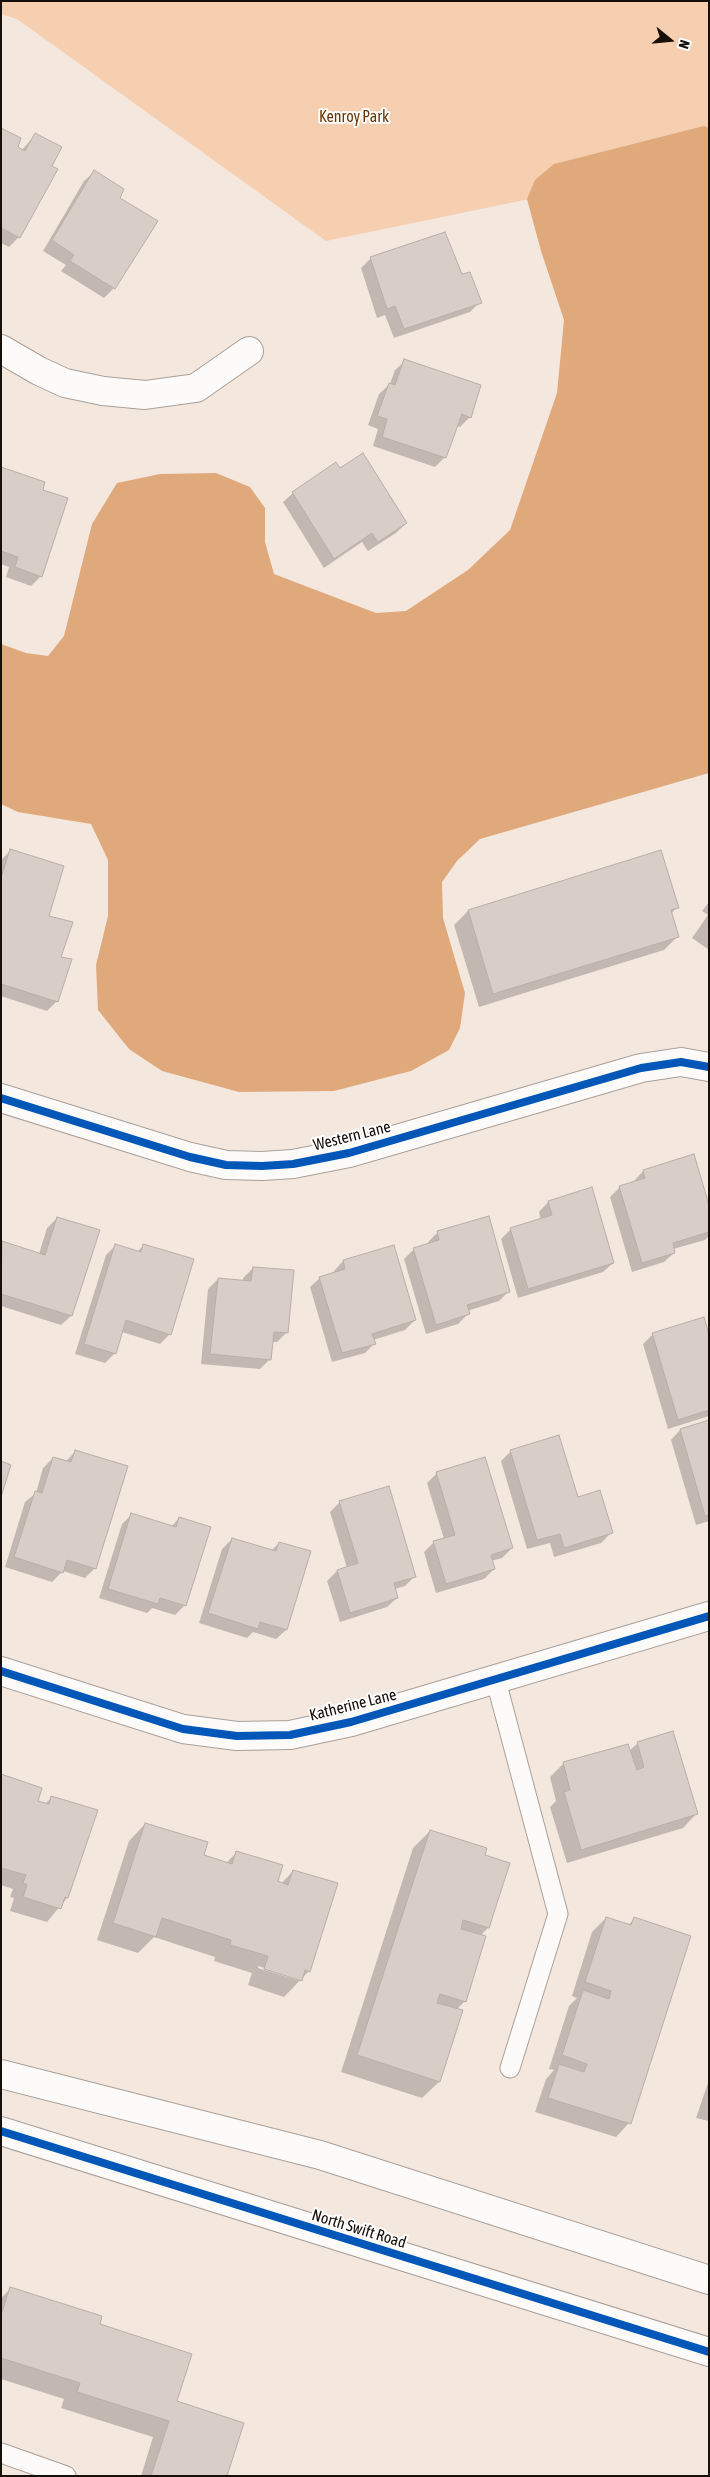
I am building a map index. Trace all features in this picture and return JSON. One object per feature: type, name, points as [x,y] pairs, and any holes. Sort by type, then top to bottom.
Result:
[{"type":"street","points":[[1,348],[39,371],[64,383],[103,391],[145,395],[196,388],[249,351]]},
{"type":"street","name":"Western Lane","points":[[1,1098],[190,1157],[226,1165],[262,1166],[293,1164],[349,1153],[641,1068],[681,1062],[709,1067]]},
{"type":"street","name":"Katherine Lane","points":[[1,1671],[184,1729],[237,1736],[290,1735],[352,1722],[496,1681],[709,1616]]},
{"type":"street","points":[[1,2074],[320,2155],[709,2280]]},
{"type":"street","name":"North Swift Road","points":[[1,2131],[709,2352]]},
{"type":"lane","points":[[496,1681],[558,1914],[510,2068]]},
{"type":"lane","points":[[1,2453],[66,2476]]},
{"type":"green space","name":"Kenroy Park","points":[[1,1],[709,1],[709,162],[326,241],[17,19],[1,14]]},
{"type":"shaded area","points":[[704,126],[709,128],[709,773],[480,839],[457,861],[442,882],[443,918],[465,993],[460,1028],[449,1050],[411,1071],[334,1091],[239,1092],[162,1071],[129,1049],[98,1010],[96,965],[108,916],[108,860],[91,824],[18,812],[1,804],[1,644],[26,653],[48,656],[64,636],[92,524],[117,483],[160,474],[216,473],[250,487],[265,508],[265,542],[274,574],[376,613],[406,611],[468,570],[510,530],[557,393],[564,320],[541,251],[527,199],[535,180],[554,164]]},
{"type":"building","points":[[1,128],[21,138],[18,147],[25,151],[35,133],[62,147],[52,166],[58,169],[20,238],[1,228]]},
{"type":"building","points":[[94,170],[124,189],[120,198],[158,221],[115,289],[70,261],[74,255],[52,240]]},
{"type":"building","points":[[445,232],[462,274],[470,272],[482,303],[404,329],[395,306],[387,309],[370,257]]},
{"type":"building","points":[[404,359],[481,385],[471,418],[462,414],[446,458],[382,437],[387,419],[377,416],[389,383],[395,385]]},
{"type":"building","points":[[363,453],[407,523],[378,542],[372,533],[334,559],[292,492],[336,462],[340,468]]},
{"type":"building","points":[[1,467],[45,482],[43,490],[68,498],[42,577],[15,567],[18,557],[1,551]]},
{"type":"building","points":[[10,849],[64,866],[49,916],[73,922],[61,957],[72,959],[58,1002],[1,984],[1,878]]},
{"type":"building","points":[[661,850],[679,908],[671,910],[679,937],[493,994],[468,910]]},
{"type":"building","points":[[694,1154],[709,1205],[709,1232],[673,1243],[675,1253],[642,1263],[619,1186],[645,1178],[643,1170]]},
{"type":"building","points":[[592,1187],[614,1263],[528,1289],[510,1228],[552,1215],[548,1201]]},
{"type":"building","points":[[489,1216],[510,1292],[467,1305],[470,1314],[436,1325],[413,1248],[439,1240],[437,1231]]},
{"type":"building","points":[[57,1217],[100,1230],[72,1316],[1,1294],[2,1241],[45,1255]]},
{"type":"building","points":[[115,1244],[141,1252],[143,1244],[194,1259],[171,1335],[126,1320],[116,1354],[84,1344]]},
{"type":"building","points":[[394,1245],[416,1320],[372,1334],[376,1344],[342,1353],[319,1277],[345,1269],[343,1260]]},
{"type":"building","points":[[253,1267],[294,1270],[288,1333],[274,1332],[271,1360],[210,1354],[218,1278],[251,1281]]},
{"type":"building","points":[[704,1317],[709,1335],[709,1410],[678,1420],[652,1333]]},
{"type":"building","points":[[709,1420],[709,1515],[705,1516],[680,1429]]},
{"type":"building","points":[[559,1435],[578,1497],[600,1490],[613,1533],[564,1548],[560,1534],[537,1540],[510,1450]]},
{"type":"building","points":[[75,1450],[128,1466],[96,1569],[67,1560],[63,1573],[14,1557],[35,1491],[42,1493],[53,1457],[71,1462]]},
{"type":"building","points":[[485,1457],[513,1548],[491,1555],[495,1569],[446,1584],[433,1541],[455,1535],[436,1472]]},
{"type":"building","points":[[1,1461],[11,1465],[1,1497]]},
{"type":"building","points":[[389,1486],[416,1577],[394,1583],[398,1598],[350,1613],[337,1570],[358,1563],[339,1501]]},
{"type":"building","points":[[131,1513],[176,1527],[179,1517],[211,1527],[186,1606],[160,1598],[158,1604],[108,1589]]},
{"type":"building","points":[[232,1538],[276,1551],[279,1542],[311,1551],[287,1630],[260,1622],[258,1629],[208,1613]]},
{"type":"building","points":[[673,1731],[698,1814],[581,1850],[564,1792],[570,1790],[563,1762],[628,1744],[637,1770],[644,1767],[637,1742]]},
{"type":"building","points":[[1,1774],[42,1788],[38,1801],[49,1804],[51,1796],[98,1810],[68,1898],[65,1897],[61,1909],[23,1897],[27,1885],[23,1883],[26,1875],[1,1868]]},
{"type":"building","points":[[145,1823],[208,1842],[204,1855],[232,1864],[236,1851],[283,1865],[278,1881],[288,1885],[293,1870],[338,1883],[310,1972],[305,1970],[302,1981],[264,1969],[268,1956],[230,1945],[231,1940],[162,1918],[156,1937],[113,1923]]},
{"type":"building","points":[[430,1830],[487,1848],[485,1855],[510,1863],[489,1928],[463,1920],[461,1929],[486,1936],[466,2002],[440,1994],[437,2003],[463,2010],[440,2082],[357,2055]]},
{"type":"building","points":[[606,1917],[631,1925],[634,1917],[691,1936],[631,2124],[548,2098],[559,2064],[584,2072],[587,2064],[562,2055],[583,1990],[609,1999],[611,1991],[585,1982]]},
{"type":"building","points":[[10,2287],[102,2316],[100,2324],[192,2354],[177,2401],[244,2423],[227,2476],[151,2476],[169,2421],[77,2392],[80,2383],[1,2358],[1,2315]]},
{"type":"cycle path","points":[[1,1098],[190,1157],[226,1165],[262,1166],[293,1164],[349,1153],[641,1068],[681,1062],[709,1067]]},
{"type":"cycle path","points":[[1,1671],[183,1729],[237,1736],[290,1735],[351,1722],[709,1616]]},
{"type":"cycle path","points":[[1,2131],[709,2352]]}]
